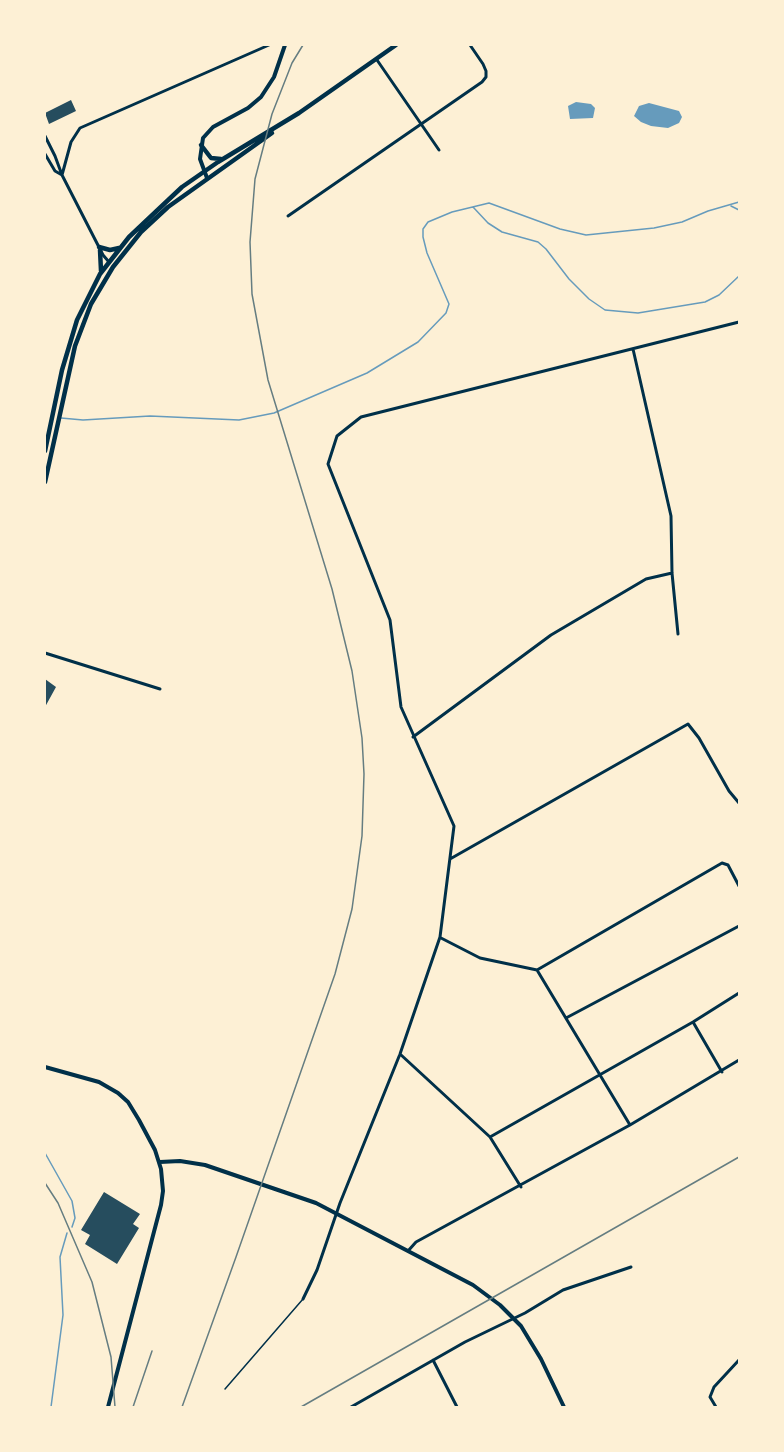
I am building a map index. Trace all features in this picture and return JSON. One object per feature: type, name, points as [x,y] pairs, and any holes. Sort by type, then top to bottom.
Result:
[{"type":"main road","points":[[45,482],[65,371],[86,315],[119,248],[166,200],[203,172],[280,125],[396,45]]},
{"type":"main road","points":[[45,451],[77,320],[100,274],[175,201],[270,135],[280,125]]},
{"type":"main road","points":[[201,145],[211,158],[224,159]]},
{"type":"main road","points":[[100,274],[100,248],[108,250],[119,248]]},
{"type":"street","points":[[62,175],[72,138],[80,128],[269,45]]},
{"type":"street","points":[[207,178],[200,159],[201,145],[205,135],[213,127],[248,108],[261,97],[274,77],[285,45]]},
{"type":"street","points":[[288,216],[463,96],[486,77],[483,64],[470,45]]},
{"type":"street","points":[[377,60],[439,150]]},
{"type":"street","points":[[45,136],[62,175],[100,248],[111,264]]},
{"type":"street","points":[[45,154],[55,171],[62,175]]},
{"type":"street","points":[[303,1299],[317,1270],[336,1212],[400,1054],[440,937],[454,826],[400,706],[390,620],[328,464],[337,436],[361,417],[739,322]]},
{"type":"street","points":[[633,349],[671,516],[672,573],[678,634]]},
{"type":"street","points":[[413,737],[550,635],[646,579],[672,573]]},
{"type":"street","points":[[45,653],[160,689]]},
{"type":"street","points":[[450,859],[688,724],[699,738],[729,791],[739,803]]},
{"type":"street","points":[[440,937],[480,958],[537,970],[722,863],[728,865],[739,886]]},
{"type":"street","points":[[566,1018],[739,926]]},
{"type":"street","points":[[537,970],[630,1125]]},
{"type":"street","points":[[490,1137],[693,1022],[739,993]]},
{"type":"street","points":[[693,1022],[722,1072]]},
{"type":"street","points":[[400,1054],[490,1137],[521,1187]]},
{"type":"street","points":[[408,1251],[416,1242],[521,1187],[722,1072],[739,1060]]},
{"type":"street","points":[[45,1067],[99,1082],[118,1093],[136,1114],[159,1162],[163,1184],[160,1205],[108,1407]]},
{"type":"street","points":[[159,1162],[198,1163],[295,1195],[336,1212],[473,1285],[513,1317],[536,1350],[564,1407]]},
{"type":"street","points":[[351,1407],[563,1290],[631,1267]]},
{"type":"street","points":[[433,1360],[457,1407]]},
{"type":"street","points":[[716,1407],[710,1397],[714,1387],[739,1360]]},
{"type":"lane","points":[[225,1389],[303,1299]]},
{"type":"water","points":[[576,102],[591,104],[595,108],[593,118],[570,119],[568,106]]},
{"type":"water","points":[[649,103],[679,111],[682,117],[679,123],[668,128],[641,122],[634,116],[639,106]]},
{"type":"building","points":[[71,100],[76,111],[49,124],[45,113]]},
{"type":"building","points":[[45,679],[56,687],[45,707]]},
{"type":"building","points":[[104,1192],[140,1214],[133,1224],[139,1228],[117,1264],[85,1244],[90,1235],[81,1230]]},
{"type":"waterway","points":[[61,418],[83,420],[150,416],[239,420],[274,413],[367,373],[418,342],[446,313],[449,304],[427,253],[423,229],[428,222],[452,212],[489,203],[560,229],[586,235],[654,228],[682,222],[739,202]]},
{"type":"waterway","points":[[731,206],[739,210]]},
{"type":"waterway","points":[[473,207],[488,223],[502,232],[538,242],[569,279],[589,299],[605,310],[638,313],[705,302],[719,295],[739,276]]},
{"type":"waterway","points":[[45,1153],[72,1201],[75,1218],[72,1227]]},
{"type":"waterway","points":[[51,1407],[63,1315],[60,1257],[67,1233]]},
{"type":"railway","points":[[182,1407],[335,974],[352,909],[362,836],[364,774],[362,738],[352,671],[332,589],[268,380],[252,294],[250,242],[255,179],[272,114],[292,63],[303,45]]},
{"type":"railway","points":[[301,1407],[739,1157]]},
{"type":"railway","points":[[45,1183],[58,1203],[92,1282],[111,1357],[115,1407]]},
{"type":"railway","points":[[133,1407],[152,1351]]}]
